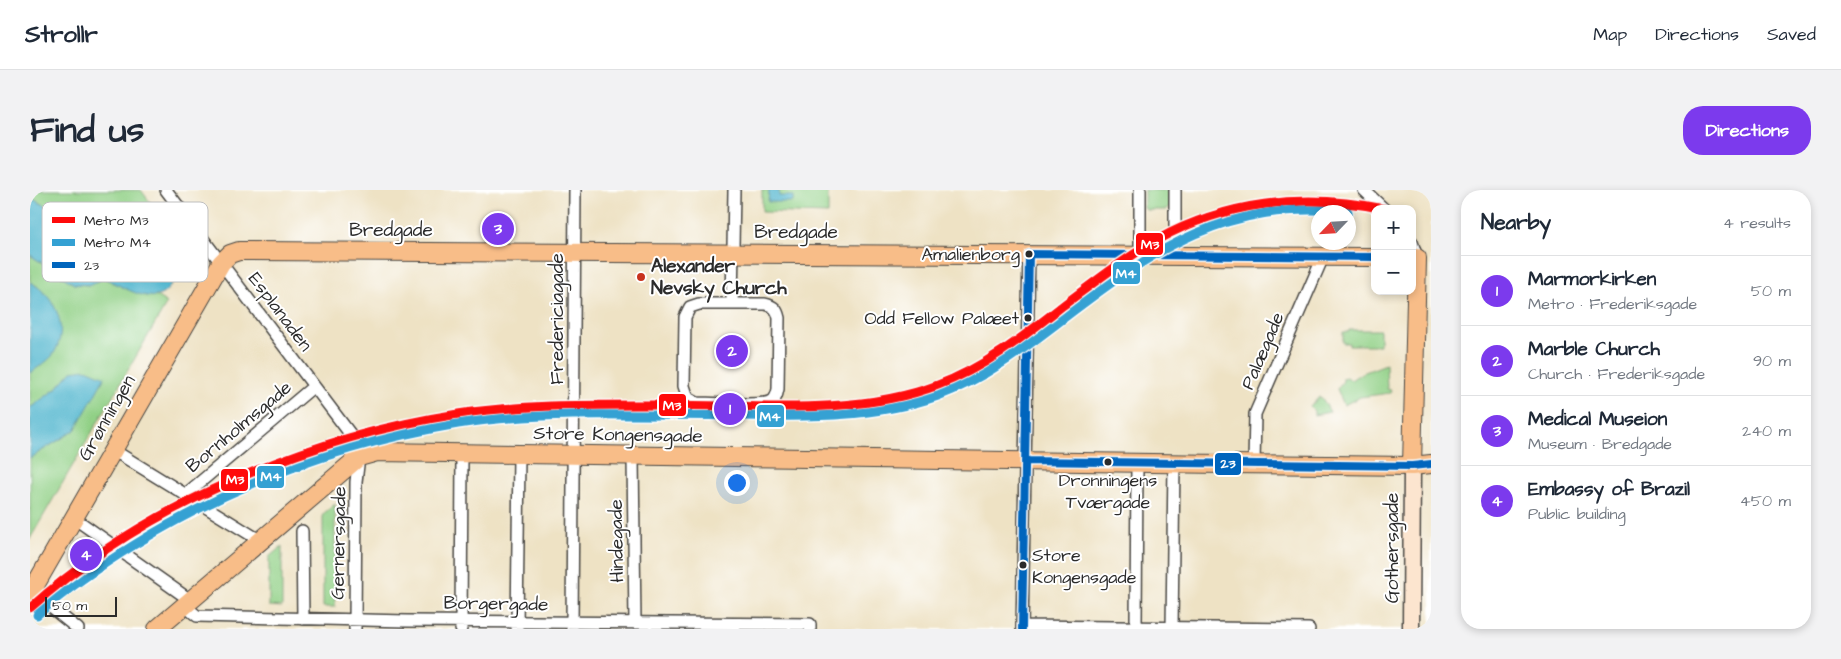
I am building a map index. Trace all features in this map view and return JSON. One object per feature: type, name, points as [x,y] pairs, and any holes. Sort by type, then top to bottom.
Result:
[{"type":"main road","name":"Bredgade","points":[[221,263],[230,254],[239,251],[1371,257]]},
{"type":"main road","points":[[1412,466],[1418,254]]},
{"type":"main road","name":"Grønningen","points":[[31,593],[221,263]]},
{"type":"main road","name":"Store Kongensgade","points":[[157,629],[359,457],[377,452],[633,458],[1412,466],[1431,464]]},
{"type":"street","name":"Esplanaden","points":[[166,190],[175,202]]},
{"type":"street","name":"Fredericiagade","points":[[572,626],[575,190]]},
{"type":"street","points":[[732,304],[734,190]]},
{"type":"street","points":[[1140,190],[1140,255]]},
{"type":"street","points":[[1175,190],[1175,256]]},
{"type":"street","points":[[1364,190],[1380,205]]},
{"type":"street","name":"Esplanaden","points":[[208,246],[354,439],[359,457]]},
{"type":"street","points":[[1029,254],[1022,628],[1309,629]]},
{"type":"street","name":"Palægade","points":[[1254,464],[1255,414],[1323,257]]},
{"type":"street","points":[[694,304],[732,304],[765,304],[774,307],[776,310],[779,318],[778,393],[772,401],[761,403],[692,402],[684,391],[685,323],[688,309],[694,304]]},
{"type":"street","name":"Bornholmsgade","points":[[186,494],[314,386]]},
{"type":"street","points":[[113,450],[261,541]]},
{"type":"street","points":[[461,625],[462,454]]},
{"type":"street","points":[[518,625],[519,455]]},
{"type":"street","name":"Gernersgade","points":[[355,624],[356,482],[359,457]]},
{"type":"street","name":"Hindegade","points":[[633,458],[635,623]]},
{"type":"street","points":[[1136,628],[1137,462]]},
{"type":"street","points":[[1172,628],[1174,463]]},
{"type":"street","name":"Gothersgade","points":[[1411,629],[1412,466]]},
{"type":"street","name":"Borgergade","points":[[74,518],[188,603],[197,616],[248,623],[572,626],[635,623],[686,626],[810,627]]},
{"type":"street","points":[[301,622],[302,531]]},
{"type":"street","points":[[31,593],[78,629]]},
{"type":"green space","points":[[30,190],[141,190],[150,202],[42,202],[42,204],[30,198]]},
{"type":"green space","points":[[762,190],[828,190],[828,214],[762,212]]},
{"type":"green space","points":[[1144,190],[1171,190],[1171,206],[1166,210],[1146,210],[1144,207]]},
{"type":"green space","points":[[30,255],[42,263],[42,282],[71,282],[74,284],[90,285],[96,282],[113,282],[143,295],[158,297],[167,303],[30,539],[30,458],[75,430],[104,377],[72,371],[57,388],[30,408],[30,373],[51,357],[37,286],[30,282]]},
{"type":"green space","points":[[1349,330],[1380,330],[1380,345],[1349,345],[1349,343],[1343,343],[1343,332],[1349,332]]},
{"type":"green space","points":[[1386,364],[1387,389],[1391,390],[1390,393],[1360,397],[1344,405],[1337,389],[1343,378],[1347,377],[1351,380],[1360,374]]},
{"type":"green space","points":[[1319,397],[1322,398],[1330,412],[1314,415],[1314,411],[1310,407]]},
{"type":"green space","points":[[335,504],[335,607],[323,607],[323,514]]},
{"type":"green space","points":[[282,546],[282,607],[269,606],[269,557]]},
{"type":"water","points":[[769,190],[779,190],[779,196],[793,196],[793,202],[768,202]]},
{"type":"water","points":[[30,198],[42,204],[42,263],[30,255]]},
{"type":"water","points":[[30,282],[47,296],[53,305],[58,314],[60,335],[58,346],[52,356],[30,373]]},
{"type":"water","points":[[71,282],[96,282],[90,285],[74,284]]},
{"type":"water","points":[[112,282],[172,282],[164,293],[157,296],[148,296]]},
{"type":"water","points":[[86,369],[105,377],[75,430],[30,458],[30,408],[57,388],[72,371]]},
{"type":"metro line","name":"M3","points":[[30,608],[75,571],[124,538],[176,508],[230,481],[344,440],[401,425],[458,414],[509,408],[611,405],[802,407],[872,402],[906,395],[955,378],[987,361],[1128,258],[1170,233],[1196,222],[1222,213],[1275,203],[1329,202],[1371,207]]},
{"type":"metro line","name":"M4","points":[[37,615],[96,570],[134,545],[210,503],[290,469],[373,442],[458,424],[500,419],[585,415],[841,415],[890,409],[938,396],[988,372],[1130,270],[1162,250],[1195,234],[1229,221],[1266,213],[1311,210]]},
{"type":"transit line","name":"23","points":[[1022,629],[1029,254],[1371,257]]},
{"type":"transit line","name":"23","points":[[1025,461],[1412,466],[1431,464]]},
{"type":"place","name":"Medical Museion","points":[[498,229]]},
{"type":"place","name":"Amalienborg","points":[[1029,254]]},
{"type":"place","name":"Alexander Nevsky Church","points":[[641,277]]},
{"type":"place","name":"Odd Fellow Palæet","points":[[1028,318]]},
{"type":"place","name":"Marble Church","points":[[732,351]]},
{"type":"place","name":"Marmorkirken","points":[[730,409]]},
{"type":"place","name":"Dronningens Tværgade","points":[[1108,462]]},
{"type":"place","name":"Embassy of Brazil","points":[[86,555]]},
{"type":"place","name":"Store Kongensgade","points":[[1023,565]]}]
